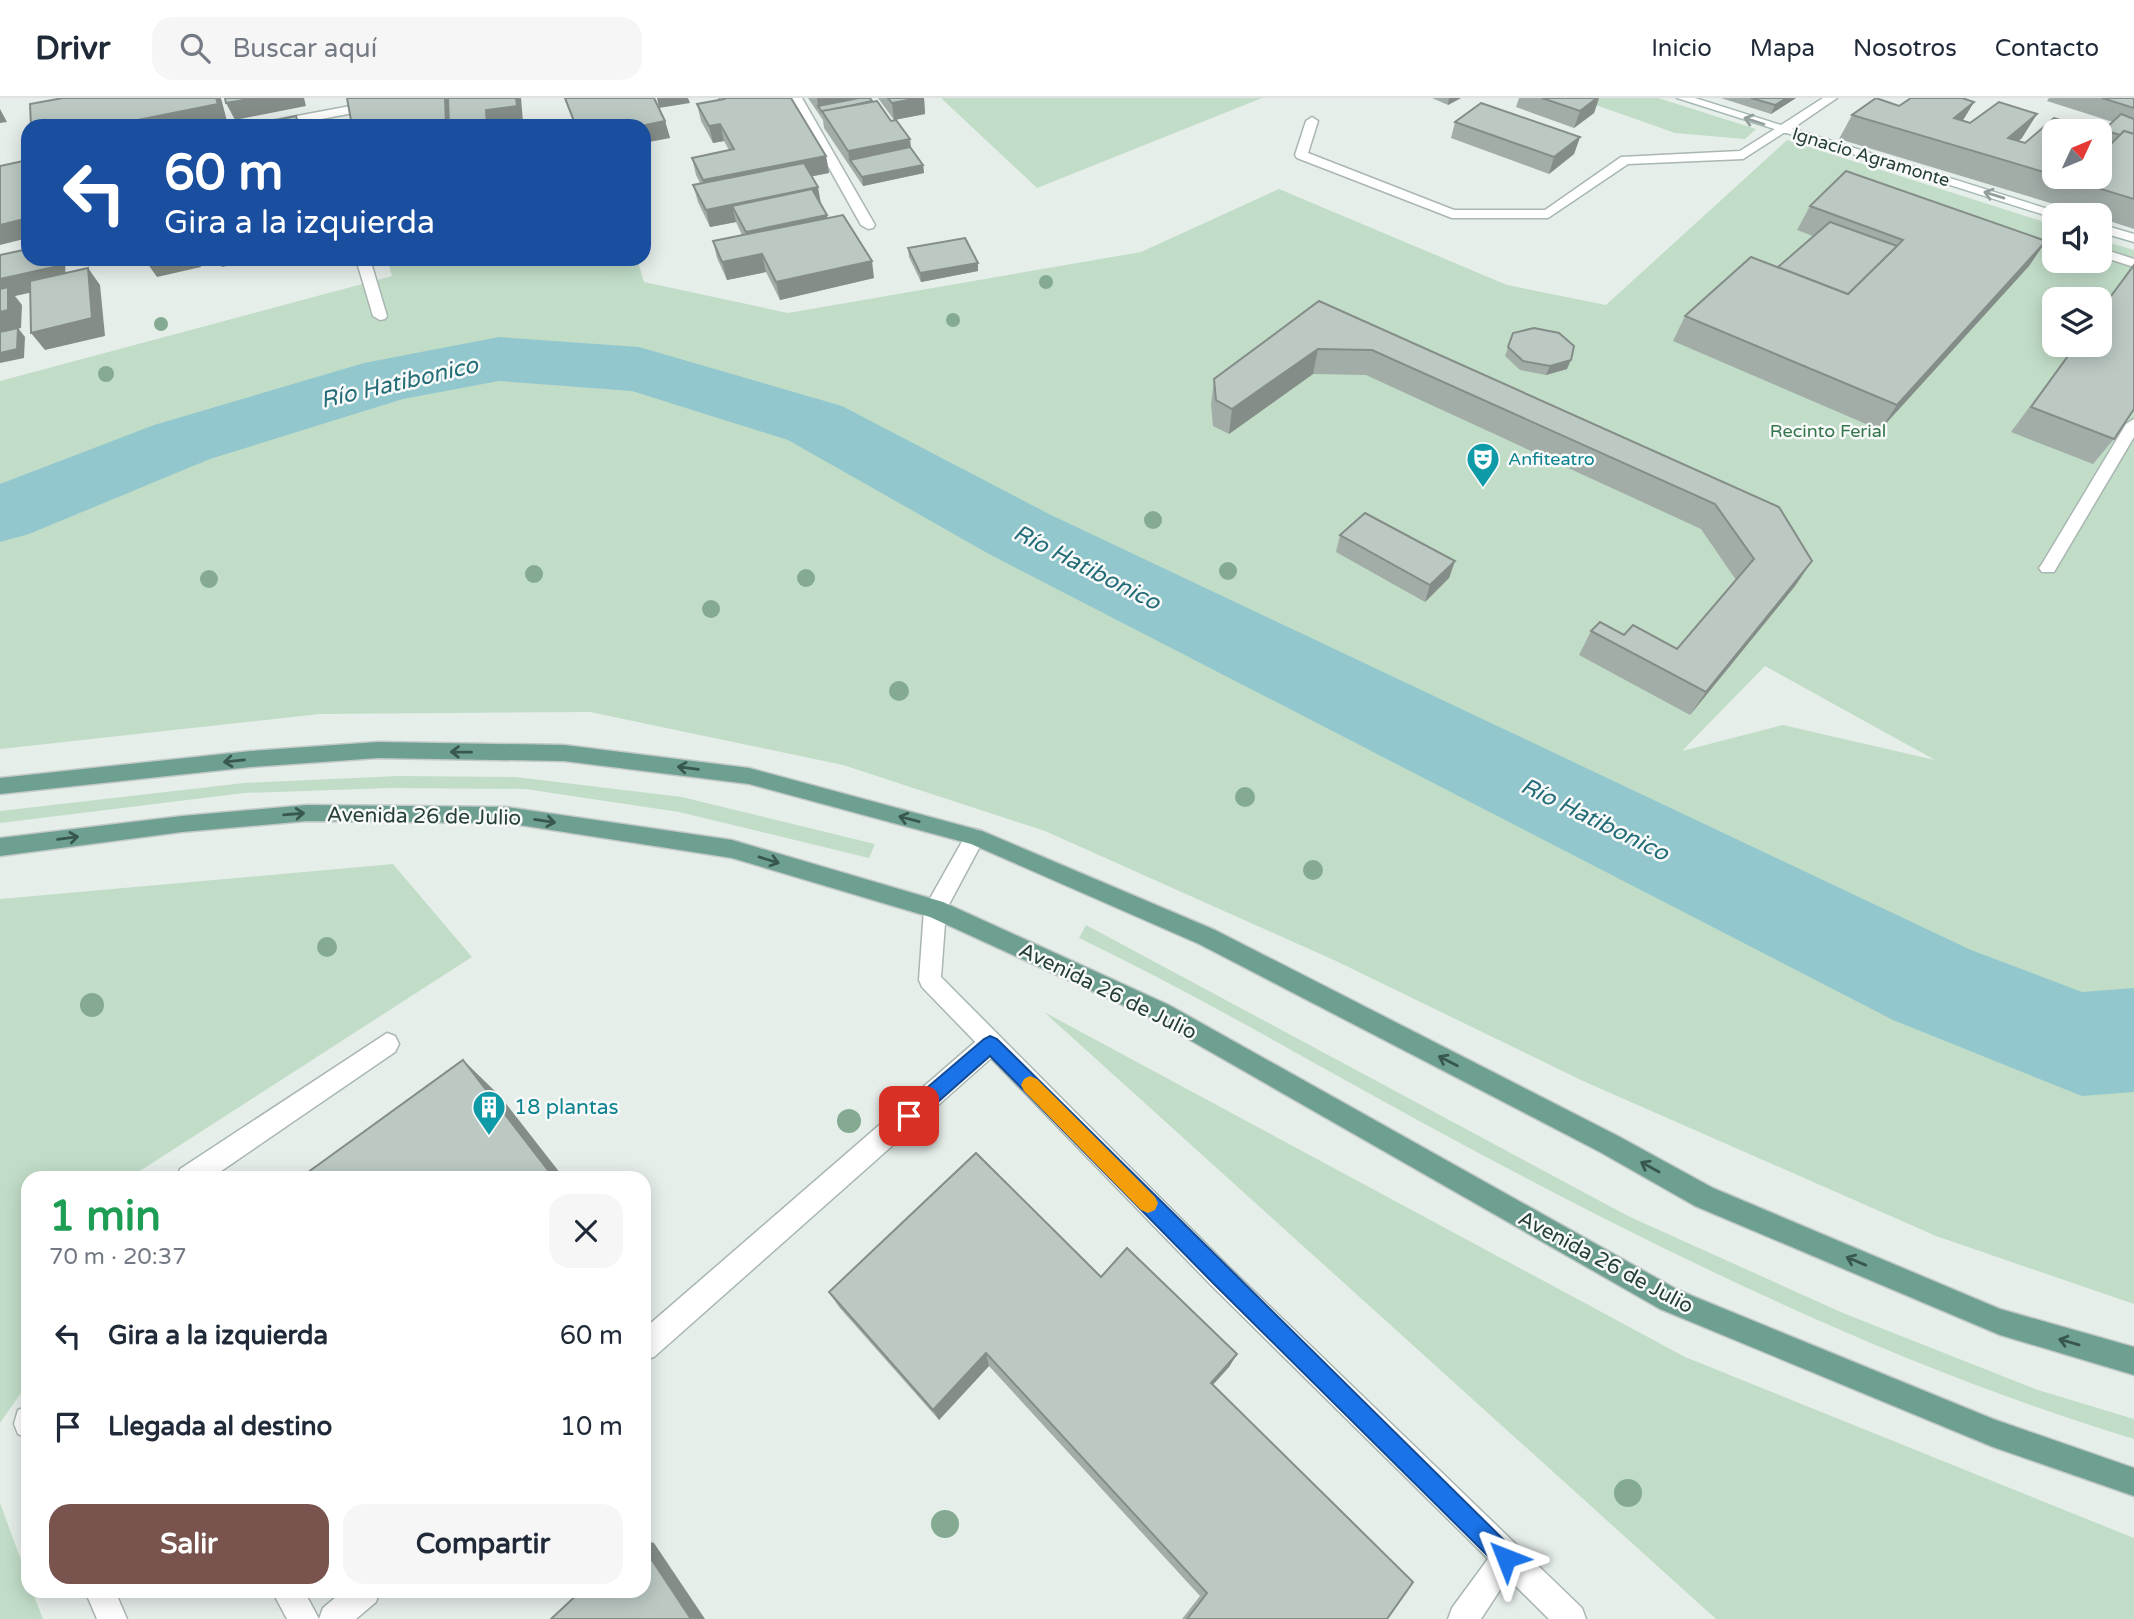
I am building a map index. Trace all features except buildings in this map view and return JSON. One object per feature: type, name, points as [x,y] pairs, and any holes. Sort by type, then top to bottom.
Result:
[{"type":"main road","points":[[0,786],[251,759],[378,750],[565,754],[749,776],[975,837],[1230,948],[1609,1144],[1704,1197],[2000,1322],[2134,1361]]},
{"type":"main road","name":"Avenida 26 de Julio","points":[[0,847],[182,824],[307,813],[506,815],[732,849],[935,909],[1161,1012],[1668,1300],[1993,1433],[2134,1482]]},
{"type":"street","points":[[318,98],[324,119]]},
{"type":"street","points":[[328,119],[412,98]]},
{"type":"street","points":[[796,98],[869,225]]},
{"type":"street","name":"Ignacio Agramonte","points":[[1683,98],[2042,209]]},
{"type":"street","points":[[1312,121],[1301,155],[1452,214],[1548,214],[1625,160],[1743,155],[1831,98]]},
{"type":"street","points":[[2112,232],[2134,238]]},
{"type":"street","points":[[2112,256],[2134,263]]},
{"type":"street","points":[[365,266],[380,316]]},
{"type":"street","points":[[2048,568],[2134,424]]},
{"type":"street","points":[[975,837],[935,909],[930,979],[990,1044],[1230,1286],[1570,1619]]},
{"type":"street","points":[[198,1171],[387,1044]]},
{"type":"street","points":[[651,1341],[990,1044]]},
{"type":"street","points":[[1464,1619],[1506,1558]]},
{"type":"street","points":[[103,1598],[113,1619]]},
{"type":"street","points":[[292,1598],[304,1619]]},
{"type":"street","points":[[334,1619],[357,1598]]},
{"type":"green space","points":[[941,98],[1262,98],[1037,188]]},
{"type":"green space","points":[[1576,98],[1658,98],[1756,129],[1745,139],[1675,133]]},
{"type":"green space","name":"Recinto Ferial","points":[[1787,140],[2042,221],[2042,273],[2112,273],[2112,244],[2134,250],[2134,1304],[1936,1236],[1583,1081],[1336,961],[1045,831],[843,765],[590,712],[320,714],[0,749],[0,381],[392,276],[389,266],[639,266],[644,282],[788,313],[1141,252],[1279,189],[1507,285],[1606,305]],"holes":[[[1765,666],[1935,760],[1783,725],[1682,751]]]},
{"type":"green space","points":[[398,776],[516,777],[682,797],[875,844],[869,858],[679,812],[525,789],[391,788],[244,793],[0,823],[0,811],[244,783]]},
{"type":"green space","points":[[393,864],[472,957],[140,1171],[21,1171],[21,1393],[0,1423],[0,899]]},
{"type":"green space","points":[[1086,925],[1628,1216],[1843,1313],[2038,1390],[2134,1419],[2134,1439],[2048,1411],[1880,1347],[1633,1233],[1079,938]]},
{"type":"green space","points":[[1044,1012],[1685,1357],[2134,1538],[2134,1619],[1716,1619]]},
{"type":"green space","points":[[0,1503],[21,1560],[21,1598],[35,1598],[43,1619],[0,1619]]},
{"type":"waterway","name":"Río Hatibonico","points":[[0,515],[182,442],[390,379],[499,359],[639,369],[815,423],[1019,534],[1932,985],[2082,1044],[2134,1040]]},
{"type":"slow traffic","points":[[1030,1085],[1148,1203]]},
{"type":"place","name":"Anfiteatro","points":[[1483,489]]},
{"type":"place","name":"18 plantas","points":[[489,1137]]},
{"type":"route","points":[[909,1116],[990,1044],[1506,1558]]}]
